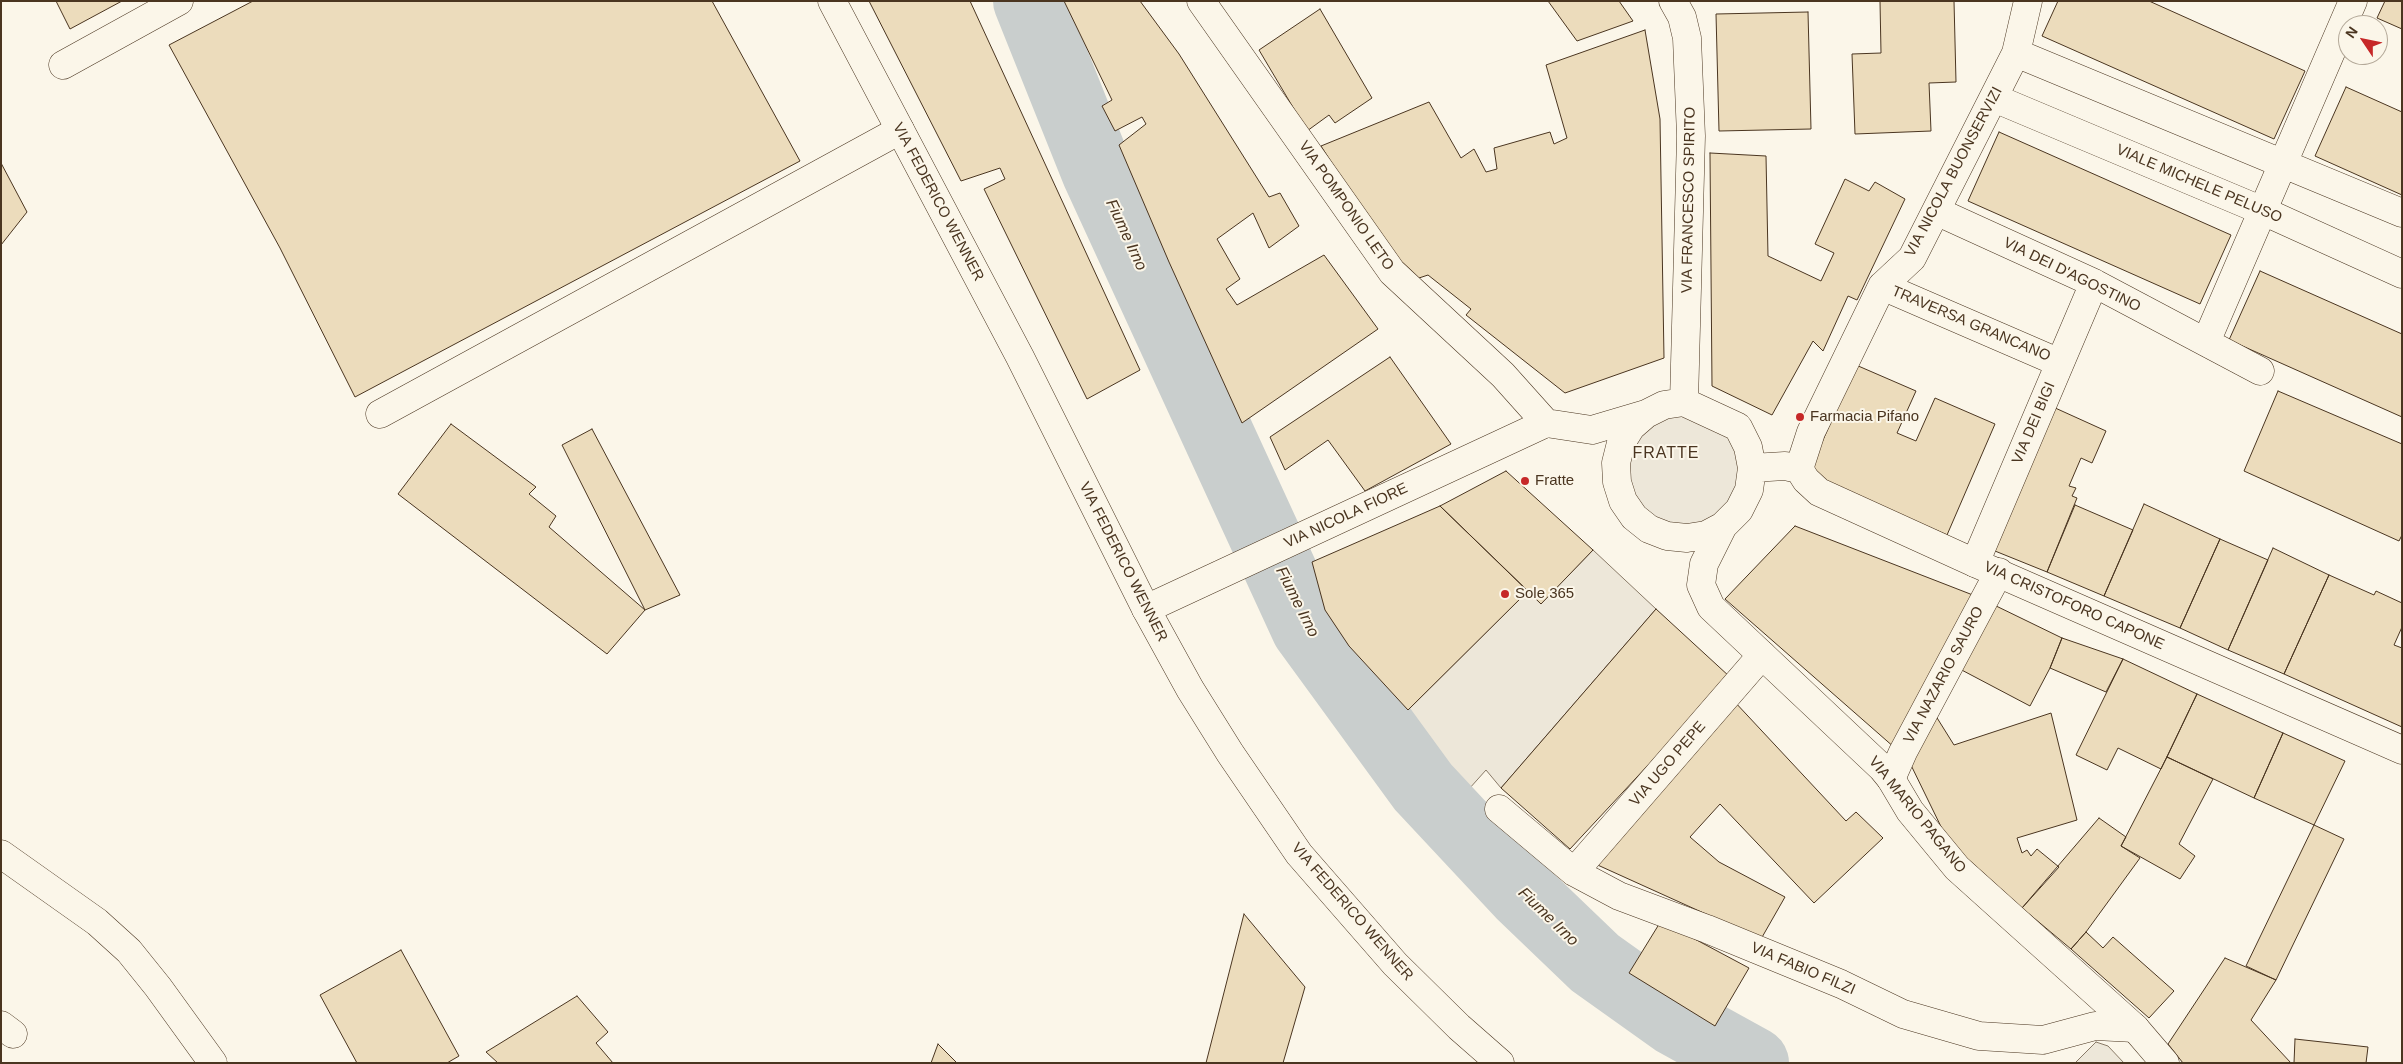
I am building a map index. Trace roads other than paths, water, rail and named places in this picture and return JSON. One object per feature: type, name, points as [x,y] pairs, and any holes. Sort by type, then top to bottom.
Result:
[{"type":"street","points":[[63,65],[179,1]]},
{"type":"street","name":"VIA FEDERICO WENNER","points":[[832,1],[1020,358],[1146,609],[1190,689],[1230,753],[1299,854],[1395,964],[1497,1062]]},
{"type":"street","name":"VIA POMPONIO LETO","points":[[1201,1],[1392,272],[1503,375],[1546,424]]},
{"type":"street","name":"VIA FRANCESCO SPIRITO","points":[[1673,1],[1682,17],[1687,38],[1691,136],[1684,402]]},
{"type":"street","name":"VIA NICOLA BUONSERVIZI","points":[[1799,469],[1811,432],[1882,286],[1912,258],[1994,98],[2016,53],[2028,1]]},
{"type":"street","points":[[2260,371],[2206,342],[2353,1]]},
{"type":"street","points":[[2016,53],[2402,213]]},
{"type":"street","name":"VIALE MICHELE PELUSO","points":[[1994,98],[2263,211],[2402,274]]},
{"type":"street","points":[[380,414],[900,130]]},
{"type":"street","name":"VIA DEI D'AGOSTINO","points":[[1936,211],[2094,284],[2206,342]]},
{"type":"street","name":"VIA DEI BIGI","points":[[1987,568],[2060,362],[2094,284]]},
{"type":"street","name":"TRAVERSA GRANCANO","points":[[1882,286],[2060,362]]},
{"type":"street","points":[[1546,424],[1592,430],[1646,414],[1664,405],[1684,402],[1738,427],[1748,447],[1752,468],[1749,490],[1739,510],[1723,526],[1706,535],[1686,538],[1667,536],[1649,529],[1634,517],[1628,509],[1623,501],[1617,482],[1616,463],[1621,443],[1631,427],[1646,414]]},
{"type":"street","name":"VIA NICOLA FIORE","points":[[1146,609],[1546,424]]},
{"type":"street","points":[[1752,468],[1784,466],[1799,469]]},
{"type":"street","name":"VIA CRISTOFORO CAPONE","points":[[1799,469],[1806,480],[1819,492],[1987,568],[2402,750]]},
{"type":"street","name":"VIA MARIO PAGANO","points":[[1723,526],[1704,564],[1701,585],[1711,607],[1849,735],[1891,779],[1910,811],[1957,868],[2135,1028],[2164,1063]]},
{"type":"street","name":"VIA NAZARIO SAURO","points":[[1891,779],[1987,568]]},
{"type":"street","name":"VIA UGO PEPE","points":[[1574,872],[1762,656]]},
{"type":"street","name":"VIA FABIO FILZI","points":[[1499,809],[1574,872],[1619,896],[1706,929],[1840,984],[1903,1014],[1979,1036],[2043,1040],[2095,1026],[2135,1028]]},
{"type":"street","points":[[1,854],[97,922],[128,951],[158,987],[213,1063]]},
{"type":"waterway","name":"Fiume Irno","points":[[1029,1],[1097,171],[1307,628],[1423,787],[1522,893],[1595,963],[1675,1020],[1753,1063]]},
{"type":"place","name":"Farmacia Pifano","points":[[1800,417]]},
{"type":"place","name":"Fratte","points":[[1525,481]]},
{"type":"place","name":"Sole 365","points":[[1505,594]]},
{"type":"district","name":"FRATTE","points":[[1666,454]]}]
